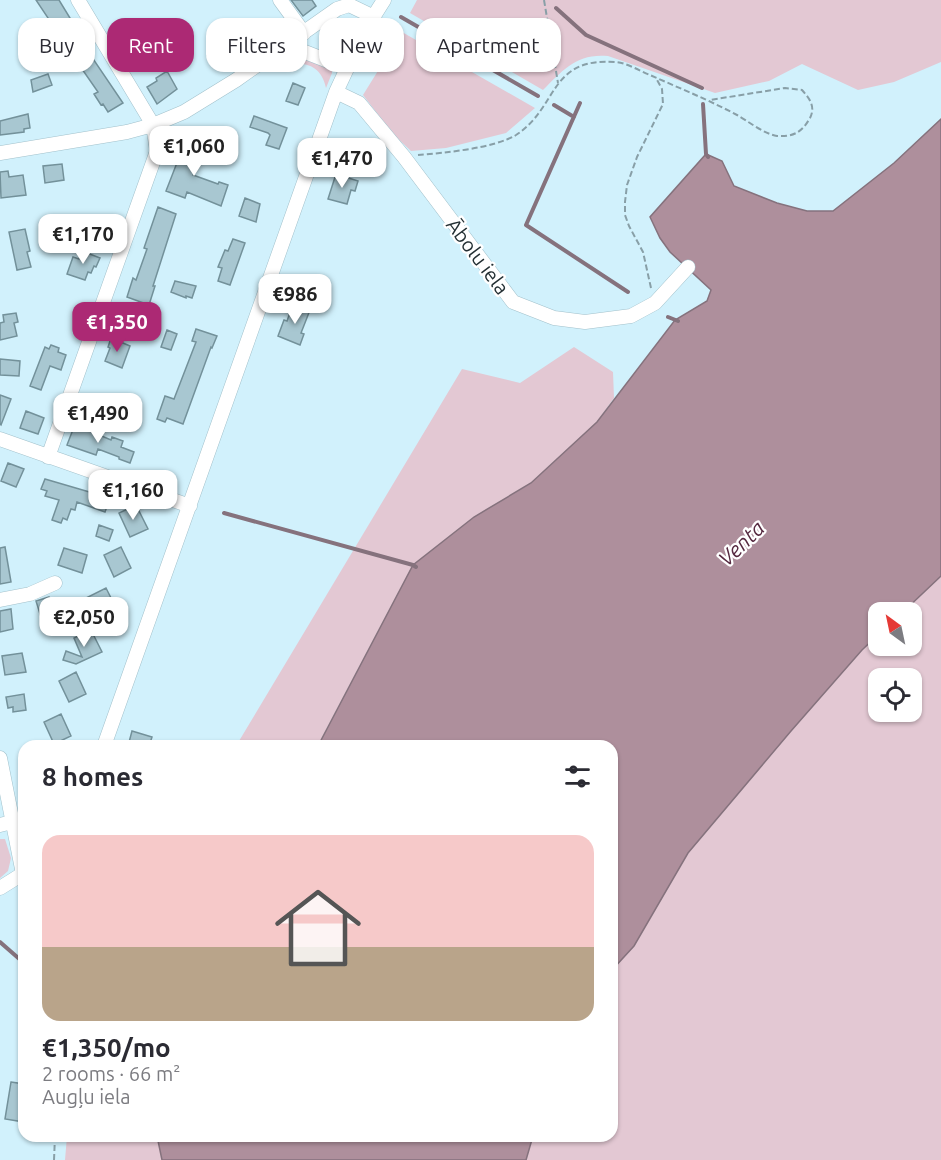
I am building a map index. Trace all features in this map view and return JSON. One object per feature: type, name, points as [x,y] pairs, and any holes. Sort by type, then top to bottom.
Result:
[{"type":"street","points":[[48,457],[157,151],[153,125],[78,0]]},
{"type":"street","points":[[280,0],[293,18]]},
{"type":"street","points":[[307,31],[338,9],[349,5],[374,16],[384,0]]},
{"type":"street","points":[[0,153],[127,132],[153,125],[184,112],[245,72]]},
{"type":"street","points":[[106,740],[344,72]]},
{"type":"street","name":"Ābolu iela","points":[[336,92],[359,103],[404,157],[513,302],[555,318],[585,322],[632,316],[655,303],[688,267]]},
{"type":"street","points":[[0,439],[190,506]]},
{"type":"street","points":[[0,600],[30,594],[55,583]]},
{"type":"street","points":[[0,758],[18,848]]},
{"type":"street","points":[[0,888],[18,877]]},
{"type":"path","points":[[544,0],[558,83]]},
{"type":"path","points":[[404,157],[496,143],[516,134],[537,115],[558,83],[577,68],[590,62],[620,62],[710,100],[774,135],[790,136],[803,129],[812,114],[812,101],[802,90],[785,88],[710,100]]},
{"type":"path","points":[[655,303],[643,252],[625,215],[625,201],[627,185],[637,157],[663,104],[663,89],[656,78]]},
{"type":"path","points":[[54,1160],[55,1142]]},
{"type":"shaded area","points":[[417,0],[941,0],[941,62],[894,82],[858,90],[802,64],[769,81],[715,93],[608,56],[597,56],[571,64],[543,90],[512,72],[561,72],[561,18],[419,18],[410,13]]},
{"type":"shaded area","points":[[404,33],[416,40],[416,72],[472,72],[535,108],[506,133],[446,148],[411,151],[393,134],[363,95],[377,72],[404,72]]},
{"type":"shaded area","points":[[307,59],[319,64],[319,72],[332,72],[326,88],[322,77],[307,66]]},
{"type":"shaded area","points":[[574,347],[613,372],[614,398],[597,422],[531,483],[474,517],[413,565],[321,740],[240,740],[462,369],[520,383]]},
{"type":"shaded area","points":[[941,377],[941,1160],[438,1160],[441,1142],[618,1142],[618,789]]},
{"type":"shaded area","points":[[0,839],[5,839],[11,858],[8,871],[0,878]]},
{"type":"shaded area","points":[[66,1142],[158,1142],[162,1160],[65,1160]]},
{"type":"water","name":"Venta","points":[[941,119],[941,576],[914,602],[868,602],[868,644],[688,853],[634,946],[618,963],[618,740],[321,740],[413,565],[474,517],[531,483],[597,422],[675,320],[707,301],[711,290],[670,252],[650,217],[706,154],[722,161],[734,186],[777,203],[807,211],[833,211],[894,163]]},
{"type":"water","points":[[158,1142],[531,1142],[526,1160],[162,1160]]},
{"type":"building","points":[[36,0],[59,0],[70,18],[48,18]]},
{"type":"building","points":[[291,0],[312,0],[316,6],[303,16]]},
{"type":"building","points":[[95,62],[123,103],[108,112],[94,94],[98,92],[84,72],[95,72]]},
{"type":"building","points":[[168,72],[177,89],[157,104],[147,87],[157,81],[156,78]]},
{"type":"building","points":[[48,74],[52,85],[33,92],[31,80]]},
{"type":"building","points":[[293,83],[305,88],[298,105],[286,101]]},
{"type":"building","points":[[28,114],[30,128],[24,129],[24,132],[0,135],[0,121]]},
{"type":"building","points":[[254,116],[287,128],[279,149],[266,145],[270,135],[268,133],[250,127]]},
{"type":"building","points":[[187,137],[201,142],[197,153],[200,154],[193,175],[228,185],[221,206],[187,192],[185,198],[166,191]]},
{"type":"building","points":[[62,164],[64,180],[45,183],[43,166]]},
{"type":"building","points":[[8,171],[9,177],[23,175],[26,195],[1,198],[0,172]]},
{"type":"building","points":[[336,174],[358,181],[355,191],[351,190],[347,204],[328,199]]},
{"type":"building","points":[[245,198],[260,204],[256,222],[239,216]]},
{"type":"building","points":[[158,207],[176,214],[149,305],[127,297],[147,249],[144,248]]},
{"type":"building","points":[[25,229],[31,267],[17,270],[9,232]]},
{"type":"building","points":[[233,239],[245,243],[230,285],[218,281],[222,268],[218,267],[225,250],[228,251]]},
{"type":"building","points":[[82,251],[100,258],[91,273],[88,272],[85,280],[67,274],[73,257],[79,259]]},
{"type":"building","points":[[175,281],[196,286],[192,298],[171,292]]},
{"type":"building","points":[[293,304],[310,310],[301,333],[304,334],[300,345],[278,336]]},
{"type":"building","points":[[16,313],[18,322],[14,323],[17,336],[0,340],[0,323],[4,322],[3,315]]},
{"type":"building","points":[[196,329],[217,336],[183,424],[167,418],[165,422],[157,419],[165,396],[174,399],[196,342],[192,341]]},
{"type":"building","points":[[167,330],[177,334],[171,350],[161,347]]},
{"type":"building","points":[[111,338],[130,346],[122,368],[105,361]]},
{"type":"building","points":[[51,345],[59,348],[58,352],[66,355],[61,370],[50,366],[41,390],[30,386],[45,347],[49,349]]},
{"type":"building","points":[[0,359],[20,361],[19,376],[0,375]]},
{"type":"building","points":[[0,395],[11,399],[1,425],[0,424]]},
{"type":"building","points":[[26,411],[44,418],[38,434],[20,428]]},
{"type":"building","points":[[74,427],[86,430],[91,427],[92,432],[111,440],[112,437],[123,441],[121,447],[134,452],[130,463],[98,449],[96,455],[67,445]]},
{"type":"building","points":[[8,463],[24,469],[16,487],[1,481]]},
{"type":"building","points":[[45,479],[110,498],[105,512],[77,502],[75,510],[71,509],[67,520],[63,518],[61,523],[52,520],[59,500],[45,496],[47,491],[41,489]]},
{"type":"building","points":[[134,506],[136,510],[138,509],[148,529],[130,537],[119,513]]},
{"type":"building","points":[[99,525],[113,530],[109,541],[96,536]]},
{"type":"building","points":[[5,547],[11,582],[0,584],[0,548]]},
{"type":"building","points":[[121,547],[131,568],[114,577],[104,555]]},
{"type":"building","points":[[64,548],[87,555],[82,573],[58,565]]},
{"type":"building","points":[[106,588],[117,610],[87,624],[76,620],[84,599]]},
{"type":"building","points":[[49,597],[50,600],[55,598],[61,616],[53,619],[56,627],[45,630],[36,601]]},
{"type":"building","points":[[11,609],[13,629],[0,632],[0,611]]},
{"type":"building","points":[[91,630],[102,652],[76,664],[63,660],[66,651],[82,657],[74,638]]},
{"type":"building","points":[[22,653],[26,672],[5,675],[2,656]]},
{"type":"building","points":[[76,672],[86,694],[69,702],[59,681]]},
{"type":"building","points":[[24,694],[26,710],[13,712],[13,707],[8,708],[6,697]]},
{"type":"building","points":[[61,714],[71,736],[62,740],[52,740],[44,722]]},
{"type":"building","points":[[132,731],[152,737],[151,740],[130,740]]},
{"type":"building","points":[[11,1082],[18,1083],[18,1121],[5,1119]]},
{"type":"waterway","points":[[556,8],[586,35],[702,88]]},
{"type":"waterway","points":[[401,17],[538,96]]},
{"type":"waterway","points":[[580,103],[526,225],[628,292]]},
{"type":"waterway","points":[[703,104],[708,157]]},
{"type":"waterway","points":[[554,105],[574,117]]},
{"type":"waterway","points":[[668,317],[678,321]]},
{"type":"waterway","points":[[224,513],[416,567]]},
{"type":"waterway","points":[[0,942],[18,958]]}]
